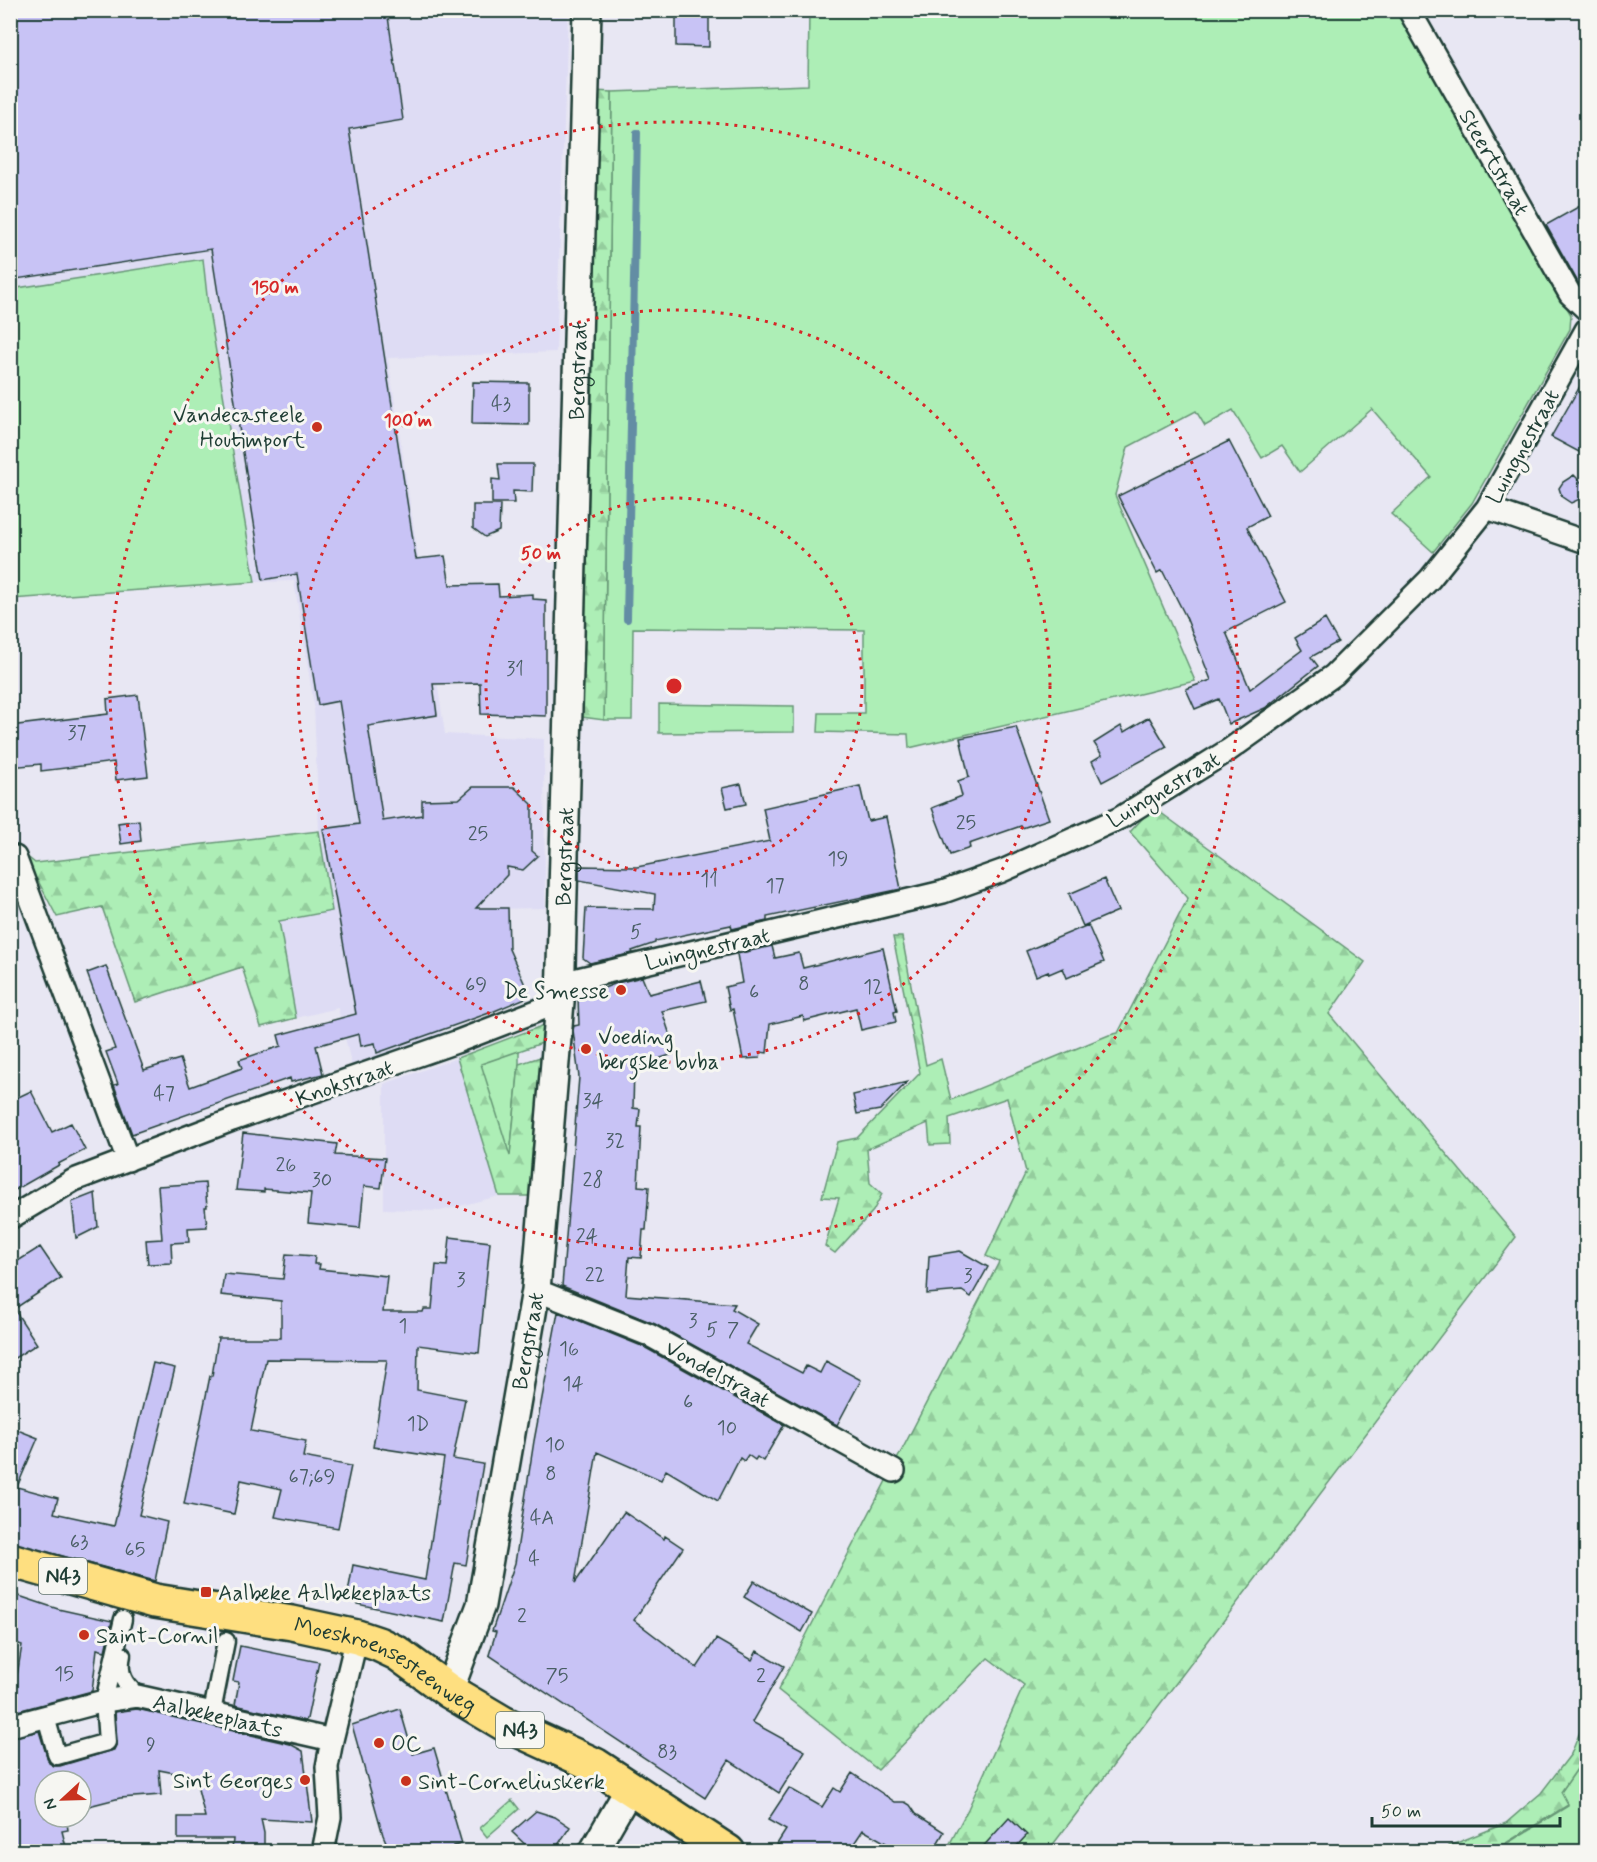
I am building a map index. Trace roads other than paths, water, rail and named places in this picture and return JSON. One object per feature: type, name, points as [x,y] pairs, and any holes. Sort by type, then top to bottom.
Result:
[{"type":"main road","name":"Moeskroensesteenweg","points":[[10,1560],[155,1601],[292,1623],[357,1637],[397,1653],[449,1691],[503,1723],[595,1765],[728,1851]]},
{"type":"street","name":"Bergstraat","points":[[449,1691],[481,1605],[536,1290],[561,993],[587,10]]},
{"type":"street","name":"Steertstraat","points":[[1409,10],[1570,294],[1587,309]]},
{"type":"street","name":"Luingnestraat","points":[[561,993],[943,892],[1002,872],[1120,819],[1229,750],[1334,675],[1430,579],[1487,508],[1587,330]]},
{"type":"street","points":[[1487,508],[1587,542]]},
{"type":"street","points":[[15,857],[128,1161]]},
{"type":"street","name":"Knokstraat","points":[[10,1218],[74,1180],[232,1120],[456,1042],[561,993]]},
{"type":"street","name":"Vondelstraat","points":[[536,1290],[649,1335],[894,1471]]},
{"type":"street","points":[[104,1701],[126,1618]]},
{"type":"street","points":[[322,1851],[330,1816],[327,1767],[357,1637]]},
{"type":"street","points":[[213,1707],[226,1641]]},
{"type":"street","points":[[124,1645],[119,1666],[125,1684],[131,1689]]},
{"type":"street","name":"Aalbekeplaats","points":[[10,1726],[104,1701],[137,1696],[332,1740]]},
{"type":"street","points":[[593,1851],[630,1788]]},
{"type":"waterway","points":[[627,619],[637,133]]},
{"type":"place","name":"Vandecasteele Houtimport","points":[[317,427]]},
{"type":"place","name":"De Smesse","points":[[621,990]]},
{"type":"place","name":"Voeding bergske bvba","points":[[586,1049]]},
{"type":"place","name":"Aalbeke Aalbekeplaats","points":[[206,1592]]},
{"type":"place","name":"Saint-Cornil","points":[[84,1635]]},
{"type":"place","name":"OC","points":[[379,1743]]},
{"type":"place","name":"Sint Georges","points":[[305,1780]]},
{"type":"place","name":"Sint-Corneliuskerk","points":[[406,1781]]}]
